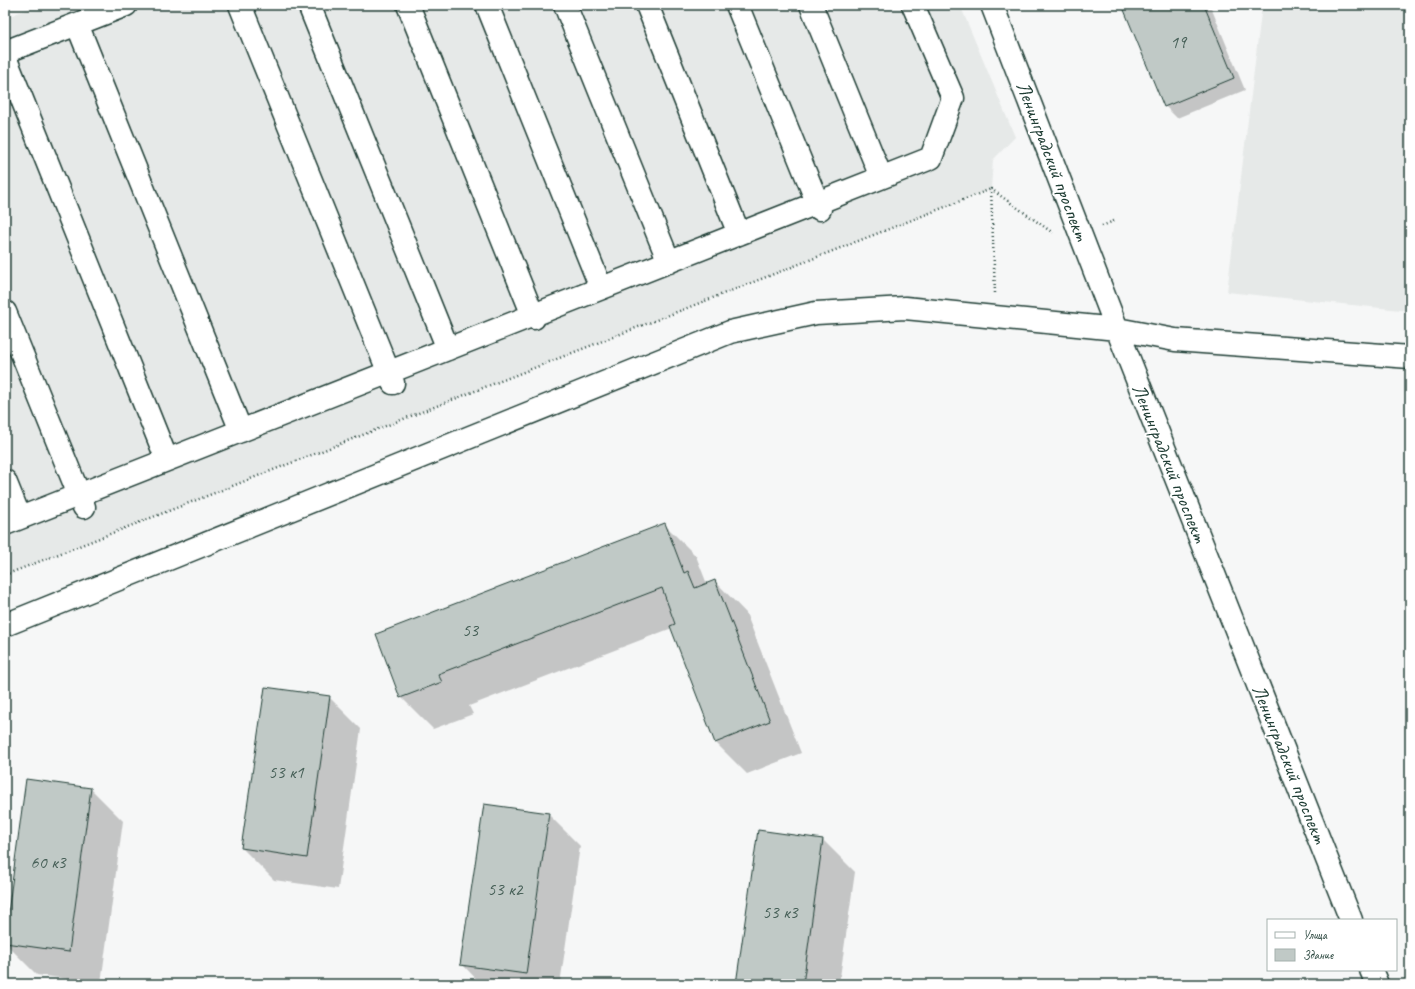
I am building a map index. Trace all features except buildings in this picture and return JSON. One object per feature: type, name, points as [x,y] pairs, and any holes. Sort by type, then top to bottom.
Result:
[{"type":"street","points":[[5,52],[126,5]]},
{"type":"street","points":[[240,5],[391,378]]},
{"type":"street","points":[[309,5],[448,349]]},
{"type":"street","points":[[408,5],[533,316]]},
{"type":"street","points":[[487,5],[602,288]]},
{"type":"street","points":[[565,5],[669,262]]},
{"type":"street","points":[[647,5],[739,234]]},
{"type":"street","points":[[737,5],[818,206]]},
{"type":"street","points":[[811,5],[881,178]]},
{"type":"street","points":[[5,482],[12,521],[82,501],[168,460],[241,430],[391,378],[448,349],[739,234],[818,206],[931,158],[953,98],[913,5]]},
{"type":"street","name":"Ленинградский проспект","points":[[992,5],[1117,329],[1351,919]]},
{"type":"street","points":[[77,24],[241,430]]},
{"type":"street","points":[[5,57],[168,460]]},
{"type":"street","points":[[5,625],[730,332],[816,313],[905,308],[1117,329],[1175,340],[1410,357]]},
{"type":"street","points":[[5,312],[82,501]]},
{"type":"street","points":[[1371,971],[1377,984]]},
{"type":"path","points":[[991,190],[1062,239],[1081,234],[1116,220]]},
{"type":"path","points":[[991,190],[996,317]]},
{"type":"path","points":[[5,575],[991,190]]},
{"type":"shaded area","points":[[37,5],[960,5],[1015,137],[993,160],[991,189],[5,575],[5,18]]},
{"type":"shaded area","points":[[1262,5],[1410,5],[1410,311],[1227,292]]}]
